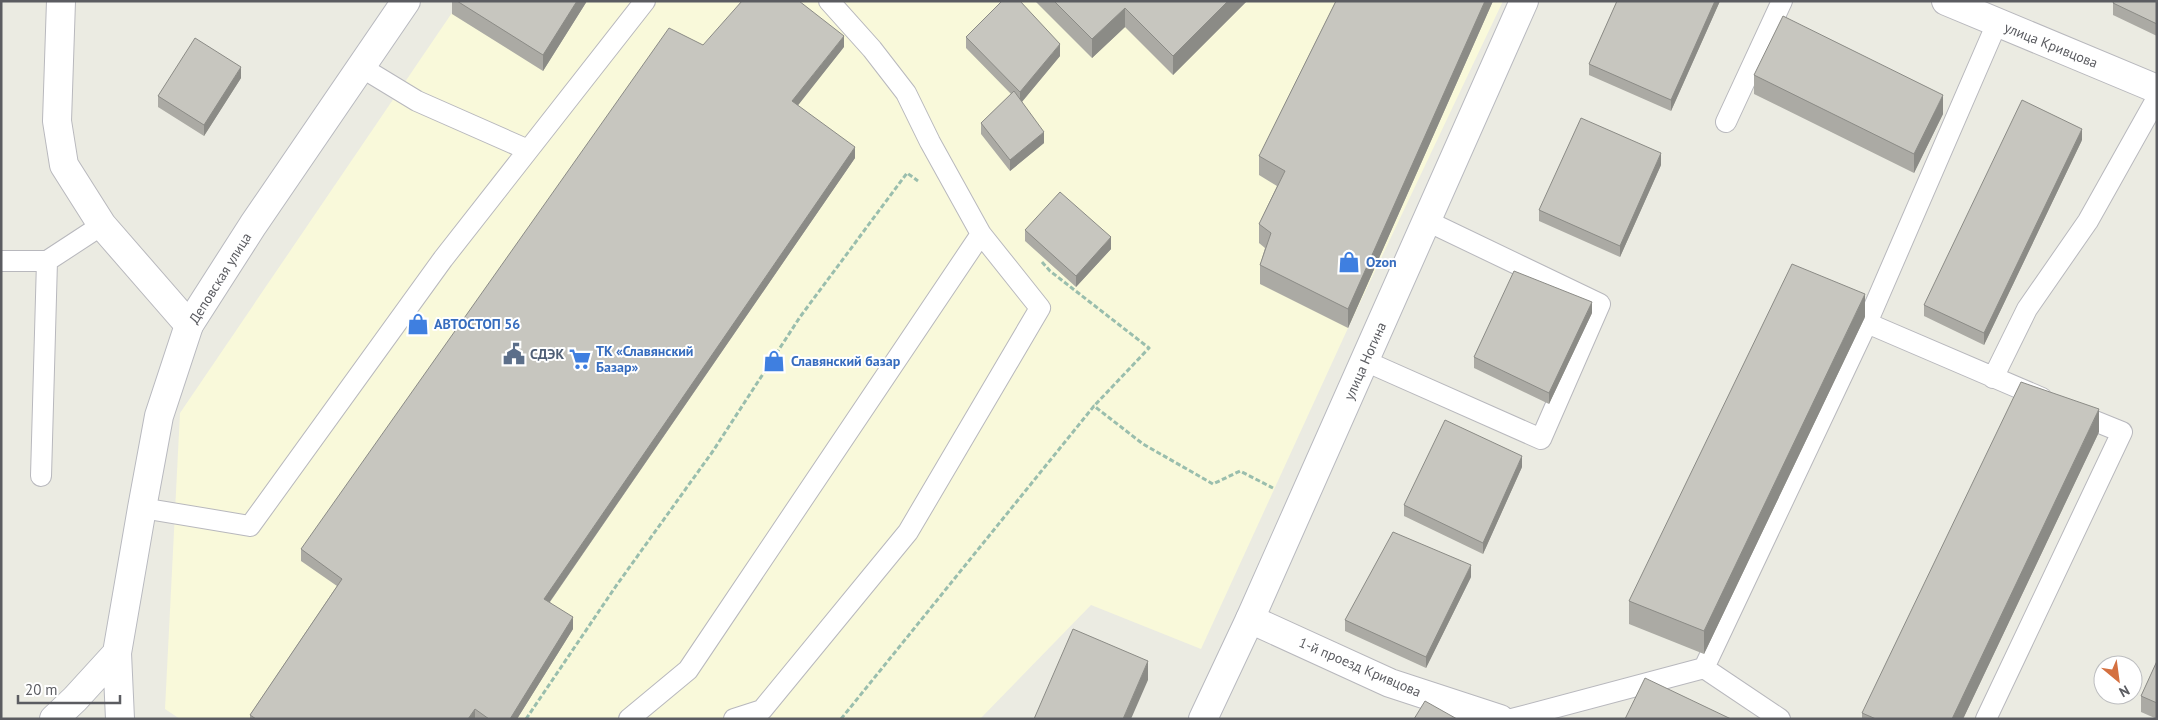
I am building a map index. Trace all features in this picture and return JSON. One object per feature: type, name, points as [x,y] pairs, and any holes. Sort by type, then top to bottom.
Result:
[{"type":"street","points":[[61,1],[57,121],[64,165],[102,225],[189,325]]},
{"type":"street","name":"Деповская улица","points":[[120,719],[117,653],[142,508],[159,416],[189,325],[253,225],[406,1]]},
{"type":"street","name":"улица Ногина","points":[[1203,719],[1250,619],[1524,1]]},
{"type":"street","name":"улица Кривцова","points":[[1946,1],[2002,12],[2157,89]]},
{"type":"street","name":"1-й проезд Кривцова","points":[[1250,619],[1390,682],[1500,719]]},
{"type":"street","points":[[54,719],[76,699],[117,653]]},
{"type":"lane","points":[[142,508],[250,526],[443,259],[644,1]]},
{"type":"lane","points":[[734,719],[762,710],[908,532],[1040,308],[981,234],[930,142],[906,93],[872,49],[829,1]]},
{"type":"lane","points":[[1726,122],[1782,1]]},
{"type":"lane","points":[[1704,668],[1867,323],[2002,12]]},
{"type":"lane","points":[[362,67],[418,101],[528,150]]},
{"type":"lane","points":[[1993,378],[2027,309],[2088,221],[2157,98]]},
{"type":"lane","points":[[1364,361],[1541,439],[1600,304],[1427,221]]},
{"type":"lane","points":[[1,261],[47,261],[102,225]]},
{"type":"lane","points":[[629,719],[688,670],[981,234]]},
{"type":"lane","points":[[40,476],[47,261]]},
{"type":"lane","points":[[1867,323],[2122,432],[1986,719]]},
{"type":"lane","points":[[1512,719],[1704,668],[1780,719]]},
{"type":"path","points":[[526,719],[616,586],[713,451],[800,317],[907,172],[920,183]]},
{"type":"path","points":[[841,719],[1094,406],[1149,348],[1050,271],[1037,256]]},
{"type":"path","points":[[1094,406],[1143,444],[1213,484],[1240,471],[1302,502]]},
{"type":"shaded area","name":"Славянский базар","points":[[460,1],[1503,1],[1348,328],[1201,649],[1091,605],[980,719],[180,719],[165,709],[180,413]]},
{"type":"building","points":[[457,1],[577,1],[543,55]]},
{"type":"building","name":"ТК «Славянский Базар»","points":[[742,1],[799,1],[844,36],[792,101],[855,147],[544,599],[573,617],[510,719],[489,719],[475,709],[468,719],[256,719],[250,715],[342,579],[301,549],[669,28],[703,45]]},
{"type":"building","points":[[1002,1],[1020,1],[1060,44],[1020,92],[966,37]]},
{"type":"building","points":[[1054,1],[1228,1],[1173,56],[1125,8],[1092,39]]},
{"type":"building","points":[[1336,1],[1485,1],[1348,309],[1260,265],[1271,233],[1259,224],[1285,171],[1259,156]]},
{"type":"building","points":[[1617,1],[1715,1],[1671,100],[1589,64]]},
{"type":"building","points":[[2114,1],[2157,1],[2157,24],[2113,3]]},
{"type":"building","points":[[1783,16],[1943,95],[1914,154],[1754,75]]},
{"type":"building","points":[[195,38],[241,67],[204,125],[158,96]]},
{"type":"building","points":[[1014,91],[1044,132],[1010,160],[981,123]]},
{"type":"building","points":[[2022,100],[2082,129],[1984,333],[1924,305]]},
{"type":"building","points":[[1581,118],[1661,153],[1620,246],[1539,210]]},
{"type":"building","points":[[1060,192],[1111,237],[1076,276],[1025,230]]},
{"type":"building","points":[[1792,264],[1865,294],[1704,631],[1629,601]]},
{"type":"building","points":[[1514,271],[1592,302],[1549,393],[1474,357]]},
{"type":"building","points":[[2021,382],[2099,409],[1952,719],[1876,719],[1862,713]]},
{"type":"building","points":[[1445,420],[1522,456],[1483,543],[1404,505]]},
{"type":"building","points":[[1393,532],[1471,565],[1426,657],[1345,620]]},
{"type":"building","points":[[1073,629],[1148,661],[1123,719],[1034,719]]},
{"type":"building","points":[[2157,661],[2157,703],[2143,697],[2143,692]]},
{"type":"building","points":[[1645,678],[1731,719],[1625,719]]},
{"type":"building","points":[[1425,701],[1457,719],[1414,719]]},
{"type":"place","name":"Ozon","points":[[1349,262]]},
{"type":"place","name":"АВТОСТОП 56","points":[[418,324]]},
{"type":"place","name":"СДЭК","points":[[514,354]]},
{"type":"place","name":"ТК «Славянский Базар»","points":[[580,359]]},
{"type":"place","name":"Славянский базар","points":[[774,361]]}]
